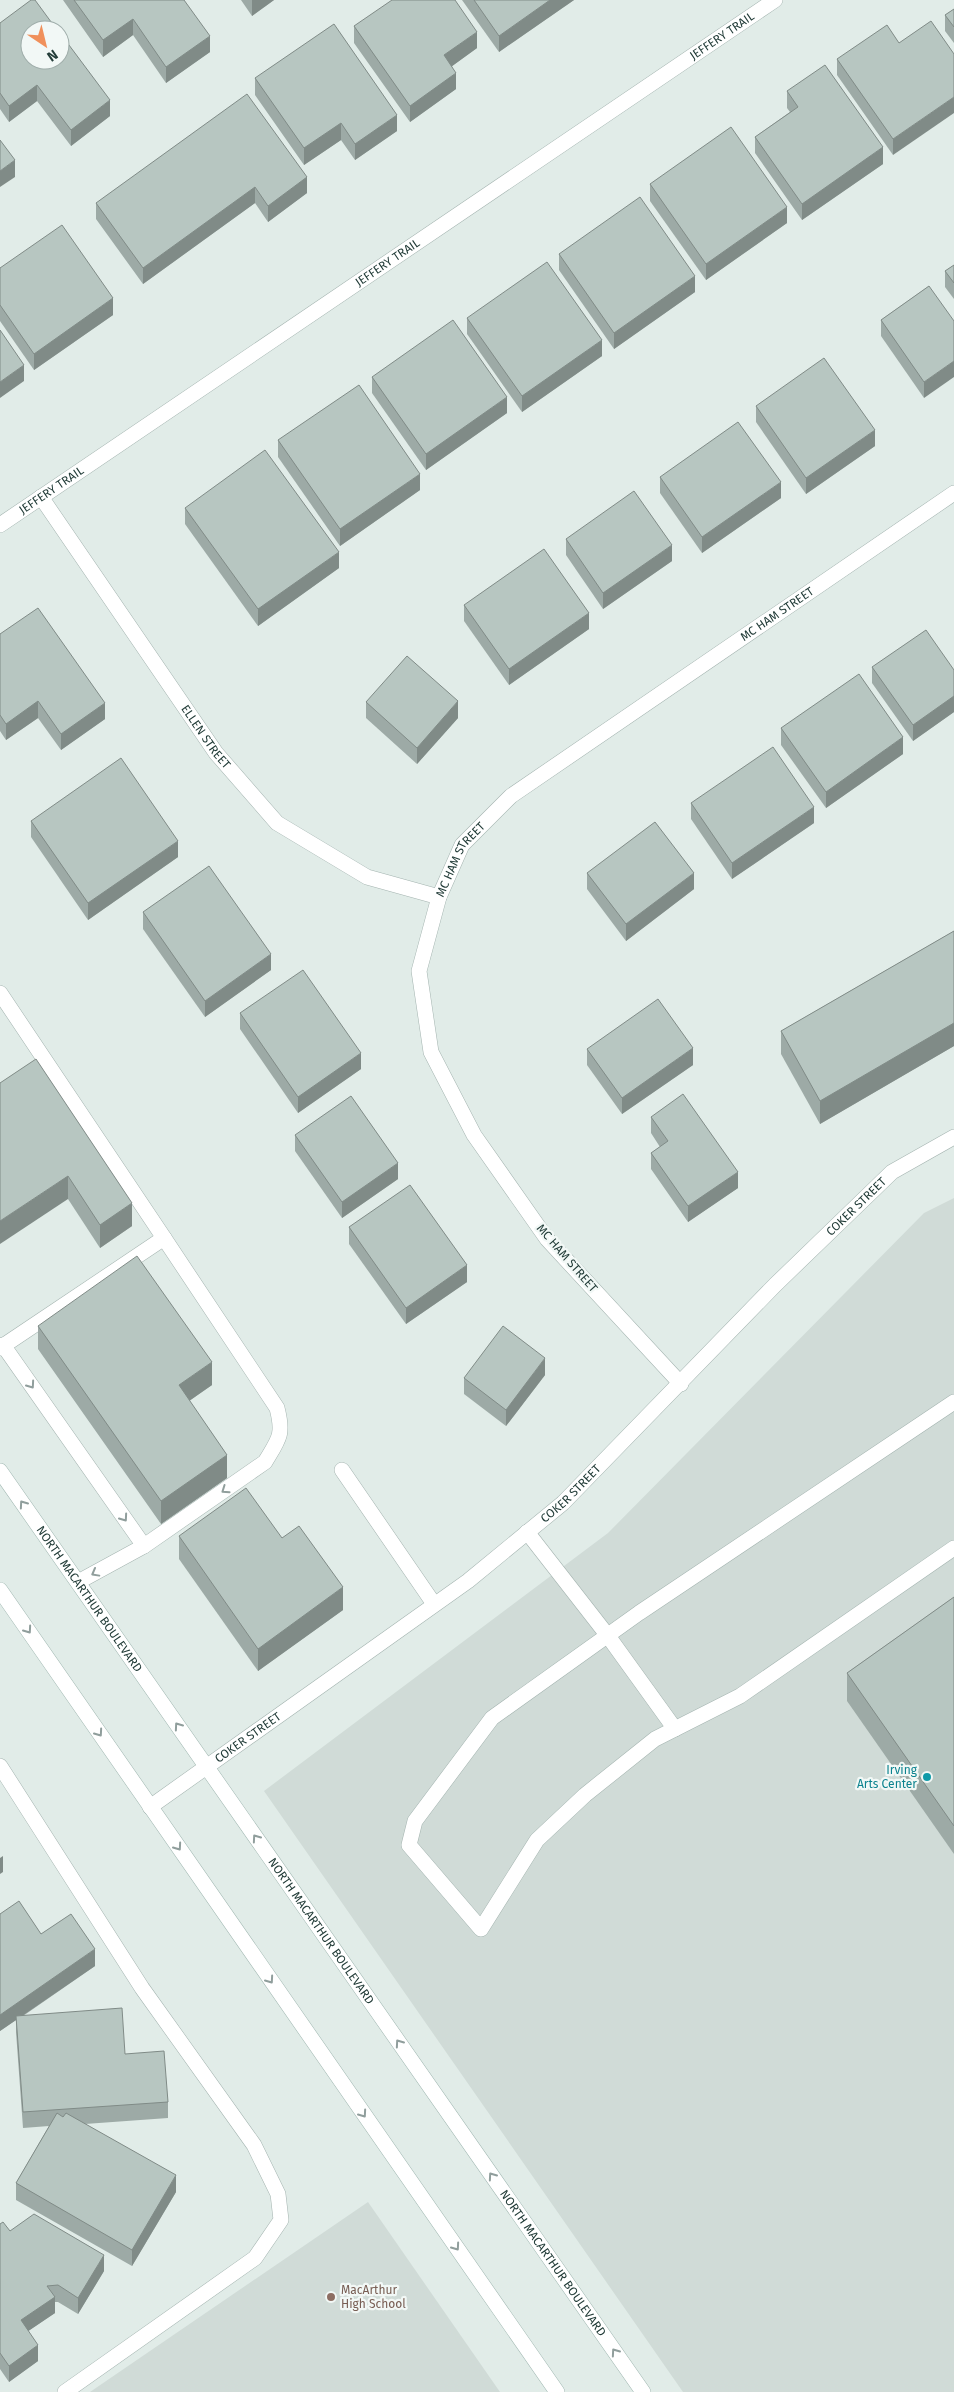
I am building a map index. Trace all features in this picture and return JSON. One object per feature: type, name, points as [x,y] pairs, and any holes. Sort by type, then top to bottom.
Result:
[{"type":"street","name":"JEFFERY TRAIL","points":[[0,525],[774,0]]},
{"type":"street","name":"MC HAM STREET","points":[[681,1384],[547,1239],[474,1135],[431,1052],[419,971],[439,897],[462,845],[510,796],[954,493]]},
{"type":"street","name":"ELLEN STREET","points":[[42,497],[216,752],[277,823],[367,878],[439,897]]},
{"type":"street","points":[[0,994],[277,1408],[282,1428],[276,1444],[265,1462],[144,1546],[78,1582]]},
{"type":"street","name":"COKER STREET","points":[[150,1807],[468,1581],[563,1502],[681,1384],[775,1285],[892,1172],[954,1137]]},
{"type":"street","points":[[144,1546],[2,1346],[164,1238]]},
{"type":"street","points":[[954,1402],[608,1636],[492,1718],[415,1821],[410,1845],[481,1929],[537,1840],[592,1789],[655,1739],[740,1696],[954,1548]]},
{"type":"street","points":[[342,1470],[434,1604]]},
{"type":"street","name":"NORTH MACARTHUR BOULEVARD","points":[[0,1472],[643,2392]]},
{"type":"street","points":[[527,1532],[608,1636],[675,1729]]},
{"type":"street","points":[[0,1590],[557,2392]]},
{"type":"street","points":[[0,1766],[142,1988],[254,2145],[278,2194],[281,2220],[256,2258],[65,2392]]},
{"type":"shaded area","name":"Irving Arts Center","points":[[954,1198],[954,2392],[683,2392],[264,1791],[608,1533],[924,1213]]},
{"type":"shaded area","name":"MacArthur High School","points":[[368,2202],[500,2392],[90,2392]]},
{"type":"building","points":[[31,0],[35,0],[50,20],[20,20],[20,70],[70,70],[70,46],[110,100],[71,130],[37,85],[9,106],[0,93],[0,23]]},
{"type":"building","points":[[74,0],[184,0],[210,36],[166,67],[133,19],[103,40]]},
{"type":"building","points":[[392,0],[455,0],[477,32],[444,55],[456,73],[410,106],[354,26]]},
{"type":"building","points":[[474,0],[550,0],[499,36]]},
{"type":"building","points":[[954,9],[954,27],[945,15]]},
{"type":"building","points":[[931,21],[954,54],[954,97],[893,139],[837,59],[887,25],[899,43]]},
{"type":"building","points":[[334,24],[397,115],[355,144],[341,123],[304,148],[255,78]]},
{"type":"building","points":[[825,65],[883,147],[802,204],[755,137],[798,107],[787,91]]},
{"type":"building","points":[[247,94],[307,177],[268,206],[255,187],[143,268],[96,203]]},
{"type":"building","points":[[731,127],[787,207],[706,264],[650,184]]},
{"type":"building","points":[[0,140],[15,160],[0,171]]},
{"type":"building","points":[[640,197],[695,276],[614,333],[559,254]]},
{"type":"building","points":[[62,225],[113,298],[34,354],[0,305],[0,268]]},
{"type":"building","points":[[547,262],[602,340],[522,396],[467,318]]},
{"type":"building","points":[[954,265],[954,283],[945,271]]},
{"type":"building","points":[[929,286],[954,321],[954,361],[924,382],[881,320]]},
{"type":"building","points":[[453,320],[507,397],[426,454],[372,377]]},
{"type":"building","points":[[0,330],[24,365],[0,382]]},
{"type":"building","points":[[824,358],[875,430],[806,478],[756,406]]},
{"type":"building","points":[[359,385],[420,474],[340,529],[278,440]]},
{"type":"building","points":[[738,422],[781,482],[702,537],[660,477]]},
{"type":"building","points":[[265,450],[339,552],[258,609],[185,508]]},
{"type":"building","points":[[634,491],[672,545],[603,593],[566,539]]},
{"type":"building","points":[[544,549],[589,613],[509,669],[464,605]]},
{"type":"building","points":[[38,608],[105,703],[61,734],[38,701],[6,724],[0,715],[0,634]]},
{"type":"building","points":[[926,630],[954,670],[954,696],[913,725],[872,667]]},
{"type":"building","points":[[407,656],[458,701],[417,748],[366,702]]},
{"type":"building","points":[[859,674],[903,737],[826,792],[781,728]]},
{"type":"building","points":[[773,747],[814,807],[732,863],[691,803]]},
{"type":"building","points":[[121,758],[178,841],[88,903],[31,821]]},
{"type":"building","points":[[655,822],[694,873],[626,924],[587,873]]},
{"type":"building","points":[[209,866],[271,954],[205,1001],[143,912]]},
{"type":"building","points":[[954,931],[954,1023],[820,1101],[781,1031]]},
{"type":"building","points":[[303,970],[361,1053],[298,1097],[240,1013]]},
{"type":"building","points":[[658,999],[693,1048],[622,1098],[587,1049]]},
{"type":"building","points":[[36,1059],[132,1203],[100,1225],[68,1176],[0,1221],[0,1083]]},
{"type":"building","points":[[683,1094],[738,1172],[688,1206],[651,1153],[668,1141],[651,1117]]},
{"type":"building","points":[[351,1096],[398,1163],[342,1202],[295,1135]]},
{"type":"building","points":[[410,1185],[467,1265],[406,1308],[349,1227]]},
{"type":"building","points":[[137,1256],[212,1362],[179,1385],[227,1455],[161,1501],[38,1326]]},
{"type":"building","points":[[503,1326],[545,1358],[506,1410],[464,1378]]},
{"type":"building","points":[[246,1488],[282,1538],[299,1526],[343,1587],[258,1649],[179,1536]]},
{"type":"building","name":"Irving Arts Center","points":[[954,1597],[954,1826],[847,1673]]},
{"type":"building","points":[[19,1901],[41,1934],[71,1914],[95,1949],[0,2015],[0,1914]]},
{"type":"building","points":[[122,2008],[125,2054],[164,2051],[168,2102],[23,2112],[16,2016]]},
{"type":"building","points":[[57,2113],[63,2117],[66,2113],[176,2175],[132,2250],[16,2183]]},
{"type":"building","points":[[34,2214],[104,2255],[78,2298],[58,2285],[47,2286],[55,2297],[21,2320],[38,2345],[9,2366],[0,2353],[0,2224],[3,2222],[10,2231]]},
{"type":"place","name":"Irving Arts Center","points":[[927,1777]]},
{"type":"place","name":"MacArthur High School","points":[[331,2297]]}]
